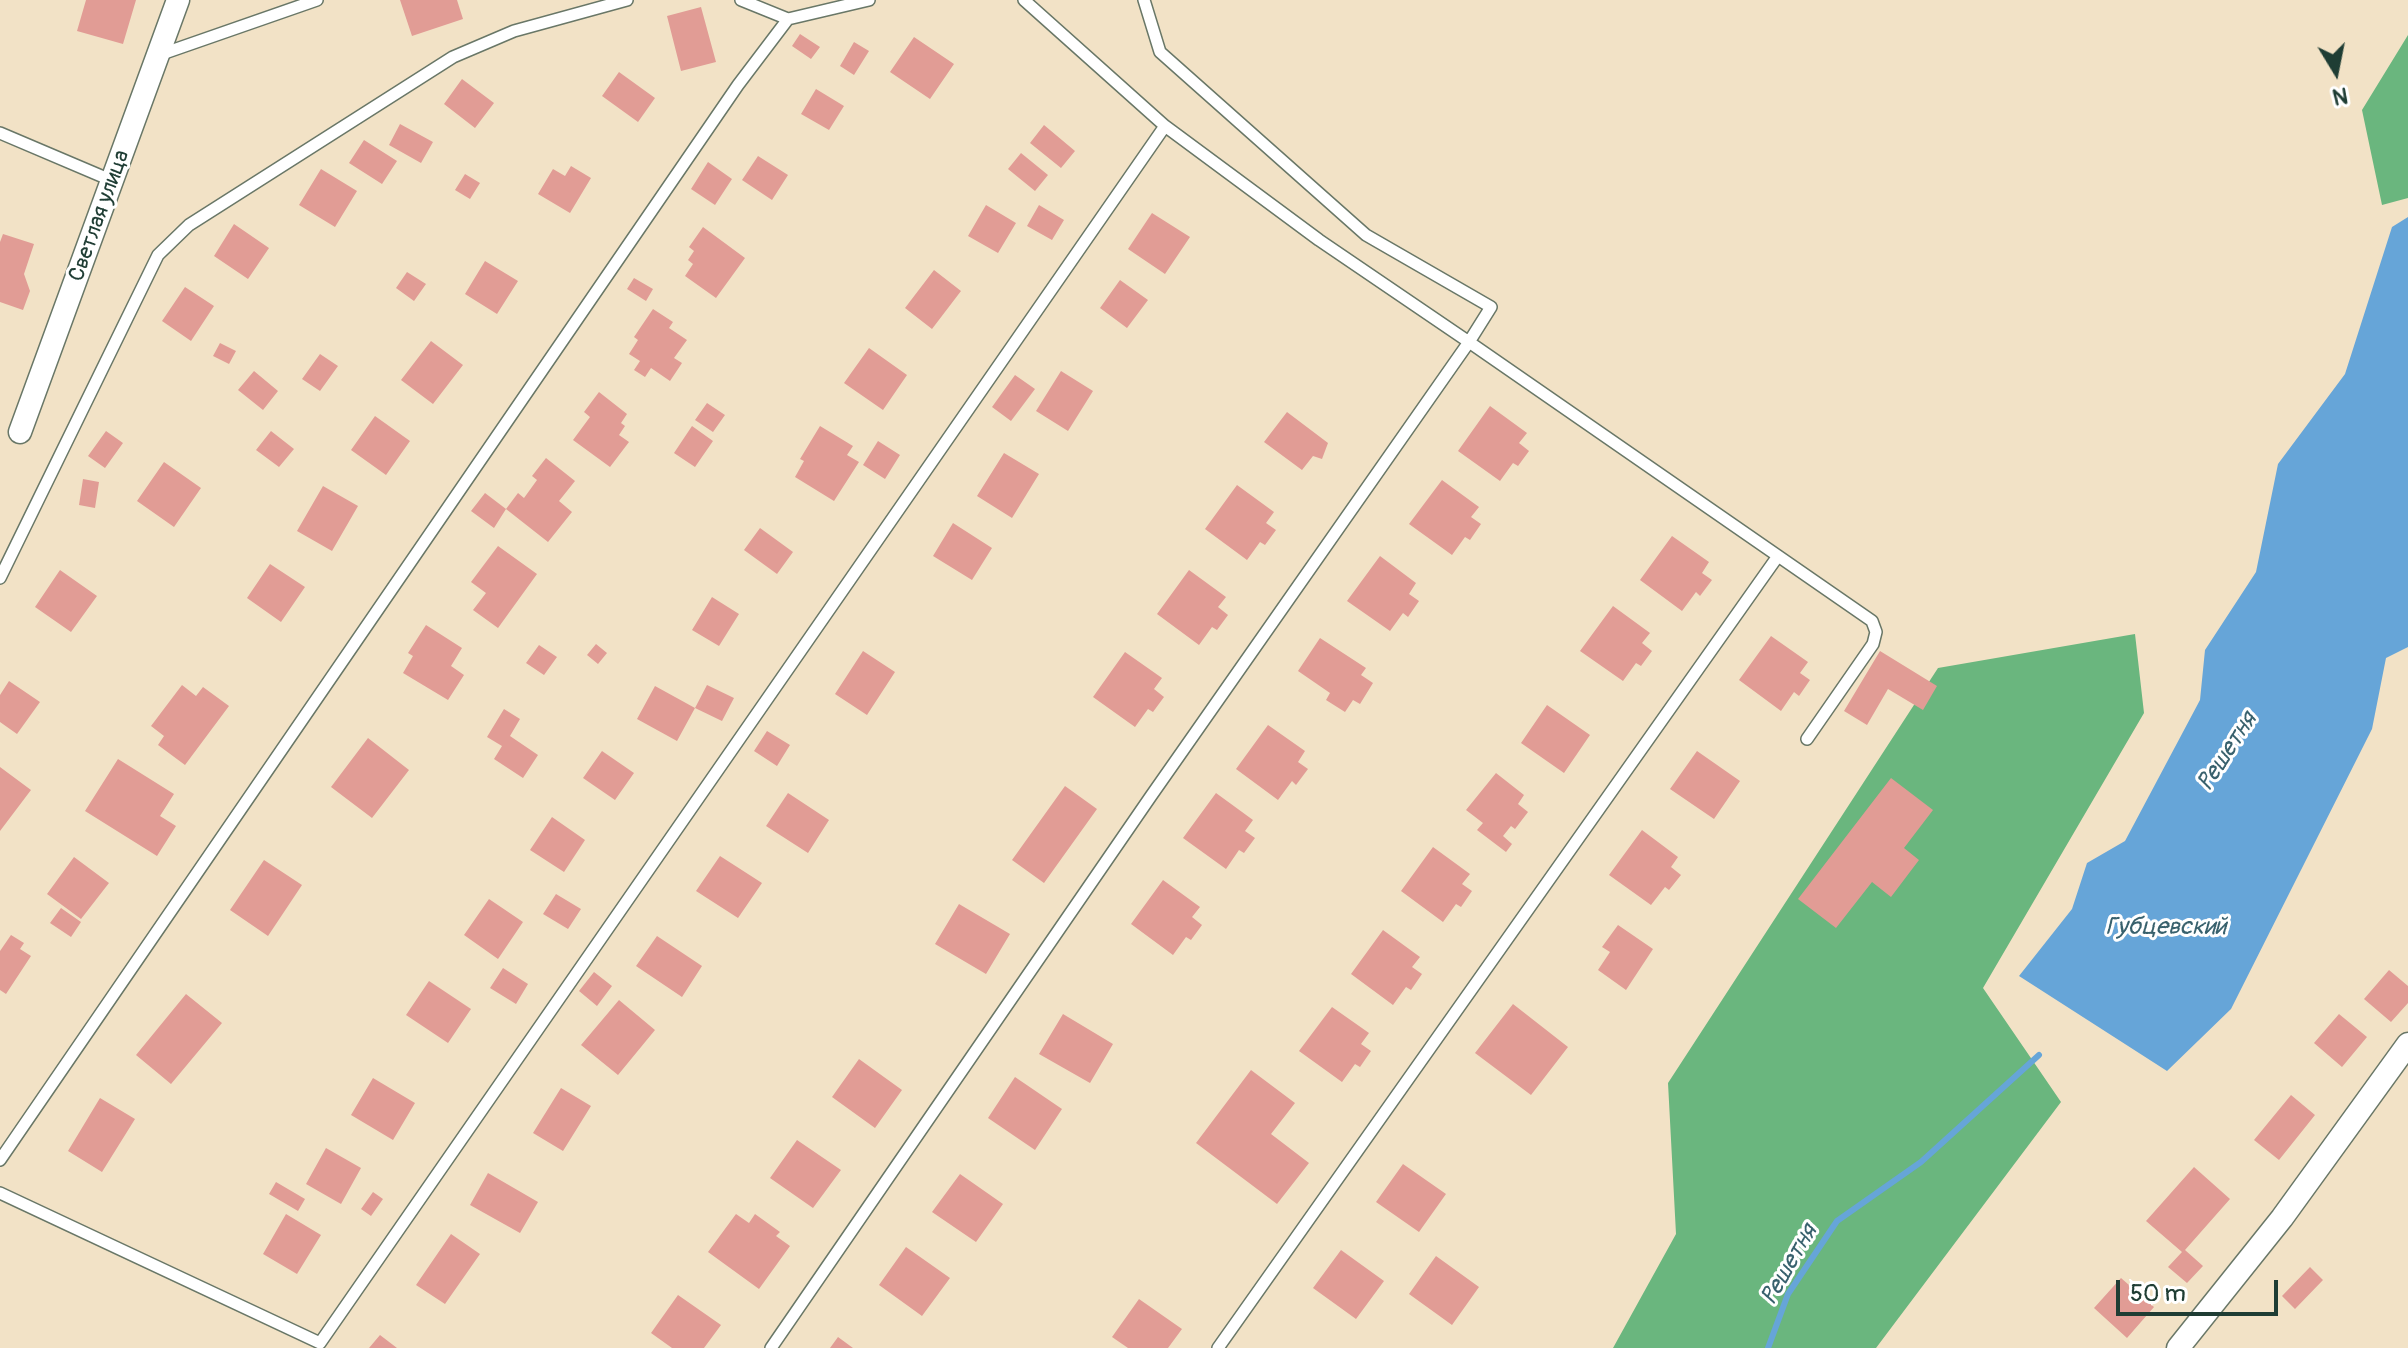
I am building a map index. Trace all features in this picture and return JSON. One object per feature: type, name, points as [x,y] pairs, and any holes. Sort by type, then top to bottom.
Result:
[{"type":"street","name":"Светлая улица","points":[[20,432],[178,0]]},
{"type":"street","points":[[2178,1348],[2282,1218],[2408,1044]]},
{"type":"lane","points":[[159,55],[317,0]]},
{"type":"lane","points":[[0,578],[158,255],[189,225],[453,57],[514,31],[627,0]]},
{"type":"lane","points":[[741,0],[788,19],[869,0]]},
{"type":"lane","points":[[1024,0],[1165,126],[1319,240],[1872,621],[1876,632],[1873,644],[1807,739]]},
{"type":"lane","points":[[771,1348],[1491,307],[1366,235],[1160,52],[1144,0]]},
{"type":"lane","points":[[0,1160],[738,85],[788,19]]},
{"type":"lane","points":[[0,1193],[320,1343],[1165,126]]},
{"type":"lane","points":[[0,133],[113,181]]},
{"type":"lane","points":[[1218,1348],[1778,556]]},
{"type":"green space","points":[[2408,35],[2408,198],[2382,205],[2362,110]]},
{"type":"green space","points":[[2135,634],[2144,713],[1983,988],[2061,1102],[1876,1348],[1613,1348],[1676,1234],[1668,1083],[1938,668]]},
{"type":"water","name":"Губцевский","points":[[2408,217],[2408,647],[2386,658],[2372,729],[2231,1009],[2167,1071],[2019,976],[2072,909],[2087,863],[2125,841],[2200,700],[2205,650],[2256,572],[2278,464],[2345,374],[2392,227]]},
{"type":"building","points":[[86,0],[136,0],[123,44],[77,31]]},
{"type":"building","points":[[400,0],[457,0],[463,19],[412,36]]},
{"type":"building","points":[[701,7],[716,62],[681,71],[667,16]]},
{"type":"building","points":[[800,34],[820,47],[811,59],[792,46]]},
{"type":"building","points":[[914,37],[954,64],[930,99],[890,72]]},
{"type":"building","points":[[854,42],[869,51],[854,75],[840,66]]},
{"type":"building","points":[[619,72],[655,98],[638,122],[602,96]]},
{"type":"building","points":[[462,79],[494,103],[475,128],[444,104]]},
{"type":"building","points":[[816,89],[844,106],[829,130],[801,114]]},
{"type":"building","points":[[400,124],[433,142],[421,163],[389,145]]},
{"type":"building","points":[[1044,125],[1075,151],[1061,168],[1030,143]]},
{"type":"building","points":[[364,140],[397,161],[382,184],[349,163]]},
{"type":"building","points":[[1021,153],[1048,175],[1035,191],[1008,169]]},
{"type":"building","points":[[758,156],[788,175],[772,200],[742,180]]},
{"type":"building","points":[[708,162],[732,179],[715,205],[691,189]]},
{"type":"building","points":[[571,166],[591,178],[570,213],[538,194],[553,169],[565,176]]},
{"type":"building","points":[[321,169],[357,191],[335,227],[299,205]]},
{"type":"building","points":[[465,174],[480,183],[470,199],[455,190]]},
{"type":"building","points":[[986,205],[1016,223],[998,253],[968,236]]},
{"type":"building","points":[[1039,205],[1064,220],[1052,240],[1027,226]]},
{"type":"building","points":[[1152,213],[1190,237],[1165,274],[1128,249]]},
{"type":"building","points":[[234,224],[269,248],[248,279],[214,256]]},
{"type":"building","points":[[703,227],[745,258],[716,298],[685,276],[693,264],[688,260],[694,251],[689,247]]},
{"type":"building","points":[[3,234],[34,244],[24,274],[30,291],[23,310],[0,302],[0,242]]},
{"type":"building","points":[[485,261],[518,281],[497,314],[465,294]]},
{"type":"building","points":[[934,270],[961,291],[932,329],[905,308]]},
{"type":"building","points":[[407,272],[426,284],[414,301],[396,288]]},
{"type":"building","points":[[634,278],[653,289],[646,301],[627,289]]},
{"type":"building","points":[[1120,280],[1148,300],[1127,328],[1100,308]]},
{"type":"building","points":[[185,287],[214,306],[191,341],[162,321]]},
{"type":"building","points":[[653,309],[673,322],[669,328],[687,340],[674,358],[682,363],[670,381],[651,368],[645,377],[634,370],[640,361],[629,354],[638,340],[634,337]]},
{"type":"building","points":[[431,341],[463,365],[433,404],[401,380]]},
{"type":"building","points":[[220,343],[236,351],[229,364],[213,356]]},
{"type":"building","points":[[869,348],[907,375],[883,410],[844,383]]},
{"type":"building","points":[[320,354],[338,366],[320,391],[302,379]]},
{"type":"building","points":[[254,371],[278,391],[263,410],[238,390]]},
{"type":"building","points":[[1061,371],[1093,391],[1068,431],[1036,411]]},
{"type":"building","points":[[1015,375],[1035,389],[1011,421],[992,407]]},
{"type":"building","points":[[599,392],[627,414],[621,423],[625,426],[619,435],[629,442],[610,467],[573,440],[590,417],[584,412]]},
{"type":"building","points":[[707,403],[725,415],[713,432],[695,420]]},
{"type":"building","points":[[1490,406],[1527,433],[1519,443],[1529,451],[1518,466],[1513,463],[1500,481],[1458,451]]},
{"type":"building","points":[[1287,412],[1328,443],[1322,459],[1313,456],[1302,470],[1264,442]]},
{"type":"building","points":[[375,416],[410,441],[386,475],[351,450]]},
{"type":"building","points":[[692,426],[713,441],[695,467],[674,453]]},
{"type":"building","points":[[820,426],[853,446],[847,455],[859,462],[834,501],[795,477],[804,461],[800,459]]},
{"type":"building","points":[[106,431],[123,443],[105,468],[88,456]]},
{"type":"building","points":[[271,431],[294,449],[279,467],[256,450]]},
{"type":"building","points":[[878,441],[900,455],[885,479],[863,465]]},
{"type":"building","points":[[1004,453],[1039,474],[1012,518],[977,496]]},
{"type":"building","points":[[546,458],[575,481],[559,501],[572,512],[548,542],[506,509],[518,493],[524,498],[537,480],[532,476]]},
{"type":"building","points":[[164,462],[201,488],[174,527],[137,501]]},
{"type":"building","points":[[83,479],[99,482],[95,508],[79,505]]},
{"type":"building","points":[[1442,480],[1479,507],[1471,517],[1481,524],[1470,540],[1465,537],[1452,555],[1409,524]]},
{"type":"building","points":[[1237,485],[1274,512],[1266,523],[1276,530],[1265,545],[1260,542],[1247,560],[1205,529]]},
{"type":"building","points":[[323,486],[358,506],[332,551],[297,531]]},
{"type":"building","points":[[485,493],[506,509],[494,528],[471,511]]},
{"type":"building","points":[[953,523],[992,548],[972,580],[933,556]]},
{"type":"building","points":[[760,528],[793,552],[777,574],[744,550]]},
{"type":"building","points":[[1672,536],[1709,562],[1702,573],[1712,580],[1700,596],[1696,592],[1682,611],[1640,580]]},
{"type":"building","points":[[498,546],[537,574],[498,628],[473,610],[486,593],[471,582]]},
{"type":"building","points":[[1380,556],[1416,583],[1409,594],[1419,601],[1408,617],[1403,613],[1390,631],[1347,601]]},
{"type":"building","points":[[270,564],[305,587],[281,622],[247,598]]},
{"type":"building","points":[[60,570],[97,596],[71,632],[35,607]]},
{"type":"building","points":[[1189,570],[1226,597],[1218,607],[1228,615],[1217,630],[1212,627],[1199,645],[1157,614]]},
{"type":"building","points":[[712,597],[739,614],[719,646],[692,630]]},
{"type":"building","points":[[1613,606],[1650,633],[1642,643],[1652,651],[1641,666],[1636,663],[1623,681],[1580,651]]},
{"type":"building","points":[[426,625],[462,648],[451,666],[464,675],[448,700],[403,673],[413,656],[408,653]]},
{"type":"building","points":[[1771,636],[1808,662],[1800,673],[1810,680],[1799,696],[1794,692],[1781,711],[1739,680]]},
{"type":"building","points":[[1320,638],[1366,668],[1361,675],[1373,683],[1360,704],[1353,700],[1345,712],[1326,700],[1330,693],[1298,671]]},
{"type":"building","points":[[596,644],[607,653],[598,664],[587,655]]},
{"type":"building","points":[[539,645],[557,657],[544,675],[526,663]]},
{"type":"building","points":[[863,651],[895,672],[867,715],[835,694]]},
{"type":"building","points":[[1880,651],[1937,686],[1923,710],[1888,689],[1867,725],[1844,711]]},
{"type":"building","points":[[1125,652],[1162,678],[1154,689],[1164,697],[1153,712],[1148,709],[1135,727],[1093,697]]},
{"type":"building","points":[[9,681],[40,702],[17,734],[0,722],[0,695]]},
{"type":"building","points":[[182,685],[196,696],[203,687],[229,706],[185,765],[158,745],[164,736],[151,726]]},
{"type":"building","points":[[707,685],[734,698],[722,721],[695,708]]},
{"type":"building","points":[[655,686],[695,708],[677,741],[637,719]]},
{"type":"building","points":[[1547,705],[1590,735],[1564,773],[1521,743]]},
{"type":"building","points":[[504,709],[520,719],[510,736],[538,755],[523,778],[494,759],[502,746],[487,737]]},
{"type":"building","points":[[1268,725],[1305,751],[1298,762],[1308,769],[1296,785],[1292,781],[1278,800],[1236,769]]},
{"type":"building","points":[[767,731],[790,745],[777,766],[754,751]]},
{"type":"building","points":[[368,738],[409,770],[372,818],[331,787]]},
{"type":"building","points":[[602,751],[634,773],[615,800],[583,778]]},
{"type":"building","points":[[1697,751],[1740,781],[1714,819],[1670,789]]},
{"type":"building","points":[[118,759],[174,794],[160,816],[176,826],[157,856],[85,811]]},
{"type":"building","points":[[0,767],[31,790],[0,831]]},
{"type":"building","points":[[1496,773],[1524,795],[1518,804],[1528,812],[1515,829],[1511,826],[1503,836],[1512,844],[1506,852],[1477,830],[1483,823],[1466,810]]},
{"type":"building","points":[[1891,778],[1933,810],[1904,848],[1919,860],[1891,897],[1872,882],[1836,928],[1798,899]]},
{"type":"building","points":[[1065,786],[1097,809],[1044,883],[1012,860]]},
{"type":"building","points":[[788,793],[829,820],[808,853],[766,826]]},
{"type":"building","points":[[1216,793],[1253,820],[1245,831],[1255,838],[1244,853],[1239,850],[1226,869],[1183,838]]},
{"type":"building","points":[[552,817],[585,840],[564,872],[530,850]]},
{"type":"building","points":[[1642,830],[1678,857],[1671,867],[1681,875],[1669,890],[1665,887],[1651,905],[1609,875]]},
{"type":"building","points":[[1433,847],[1470,874],[1462,884],[1472,891],[1461,907],[1456,904],[1443,922],[1401,891]]},
{"type":"building","points":[[720,856],[762,883],[738,918],[696,891]]},
{"type":"building","points":[[74,857],[109,883],[81,919],[47,894]]},
{"type":"building","points":[[264,860],[302,885],[268,936],[230,910]]},
{"type":"building","points":[[1163,880],[1200,907],[1192,917],[1202,925],[1191,940],[1186,937],[1173,955],[1131,924]]},
{"type":"building","points":[[556,894],[581,909],[568,929],[543,914]]},
{"type":"building","points":[[489,899],[523,922],[498,959],[464,935]]},
{"type":"building","points":[[959,904],[1010,934],[986,974],[935,944]]},
{"type":"building","points":[[61,908],[81,922],[71,937],[50,923]]},
{"type":"building","points":[[1618,925],[1653,949],[1626,990],[1598,970],[1610,952],[1602,947]]},
{"type":"building","points":[[1383,930],[1420,957],[1412,967],[1422,974],[1411,990],[1406,987],[1393,1005],[1351,974]]},
{"type":"building","points":[[11,935],[24,943],[20,949],[31,956],[6,994],[0,990],[0,951]]},
{"type":"building","points":[[657,936],[702,966],[682,997],[636,966]]},
{"type":"building","points":[[503,968],[528,984],[516,1004],[490,988]]},
{"type":"building","points":[[2389,970],[2408,986],[2408,1003],[2391,1022],[2364,999]]},
{"type":"building","points":[[594,972],[612,986],[597,1006],[579,991]]},
{"type":"building","points":[[429,981],[471,1009],[448,1043],[406,1015]]},
{"type":"building","points":[[186,994],[222,1023],[171,1084],[136,1055]]},
{"type":"building","points":[[619,1000],[655,1030],[618,1075],[581,1045]]},
{"type":"building","points":[[1513,1004],[1568,1047],[1531,1095],[1475,1053]]},
{"type":"building","points":[[1332,1007],[1369,1033],[1361,1044],[1371,1051],[1360,1067],[1355,1064],[1342,1082],[1299,1051]]},
{"type":"building","points":[[1063,1014],[1113,1044],[1090,1083],[1039,1054]]},
{"type":"building","points":[[2339,1014],[2367,1037],[2342,1067],[2314,1043]]},
{"type":"building","points":[[859,1059],[902,1090],[875,1128],[832,1097]]},
{"type":"building","points":[[1251,1070],[1295,1103],[1271,1134],[1309,1163],[1277,1204],[1196,1143]]},
{"type":"building","points":[[1015,1077],[1062,1109],[1035,1150],[988,1118]]},
{"type":"building","points":[[373,1078],[415,1103],[393,1140],[351,1115]]},
{"type":"building","points":[[561,1088],[591,1106],[563,1151],[533,1133]]},
{"type":"building","points":[[2291,1095],[2315,1115],[2279,1160],[2254,1140]]},
{"type":"building","points":[[100,1098],[135,1119],[102,1172],[68,1151]]},
{"type":"building","points":[[797,1140],[841,1170],[813,1208],[770,1178]]},
{"type":"building","points":[[326,1148],[361,1168],[341,1204],[306,1184]]},
{"type":"building","points":[[1403,1164],[1446,1194],[1419,1232],[1376,1202]]},
{"type":"building","points":[[2194,1167],[2230,1199],[2185,1250],[2203,1266],[2187,1283],[2168,1267],[2182,1252],[2146,1221]]},
{"type":"building","points":[[488,1173],[538,1202],[520,1233],[470,1205]]},
{"type":"building","points":[[960,1174],[1003,1204],[976,1242],[932,1212]]},
{"type":"building","points":[[276,1182],[305,1199],[298,1211],[269,1194]]},
{"type":"building","points":[[373,1192],[383,1199],[371,1216],[361,1209]]},
{"type":"building","points":[[286,1214],[321,1235],[297,1274],[263,1254]]},
{"type":"building","points":[[736,1214],[749,1223],[755,1214],[780,1232],[776,1236],[790,1246],[759,1289],[708,1252]]},
{"type":"building","points":[[451,1234],[480,1254],[445,1304],[416,1285]]},
{"type":"building","points":[[906,1247],[950,1278],[922,1316],[879,1285]]},
{"type":"building","points":[[1341,1250],[1384,1281],[1356,1319],[1313,1288]]},
{"type":"building","points":[[1436,1256],[1479,1287],[1452,1325],[1409,1294]]},
{"type":"building","points":[[2310,1267],[2323,1280],[2295,1309],[2282,1296]]},
{"type":"building","points":[[2121,1278],[2154,1307],[2127,1338],[2094,1308]]},
{"type":"building","points":[[678,1295],[721,1325],[704,1348],[672,1348],[651,1333]]},
{"type":"building","points":[[1139,1299],[1182,1329],[1168,1348],[1128,1348],[1112,1337]]},
{"type":"building","points":[[380,1335],[397,1348],[369,1348]]},
{"type":"building","points":[[838,1337],[853,1348],[830,1348]]},
{"type":"waterway","name":"Решетня","points":[[1768,1348],[1788,1294],[1837,1221],[1921,1162],[2039,1055]]}]
